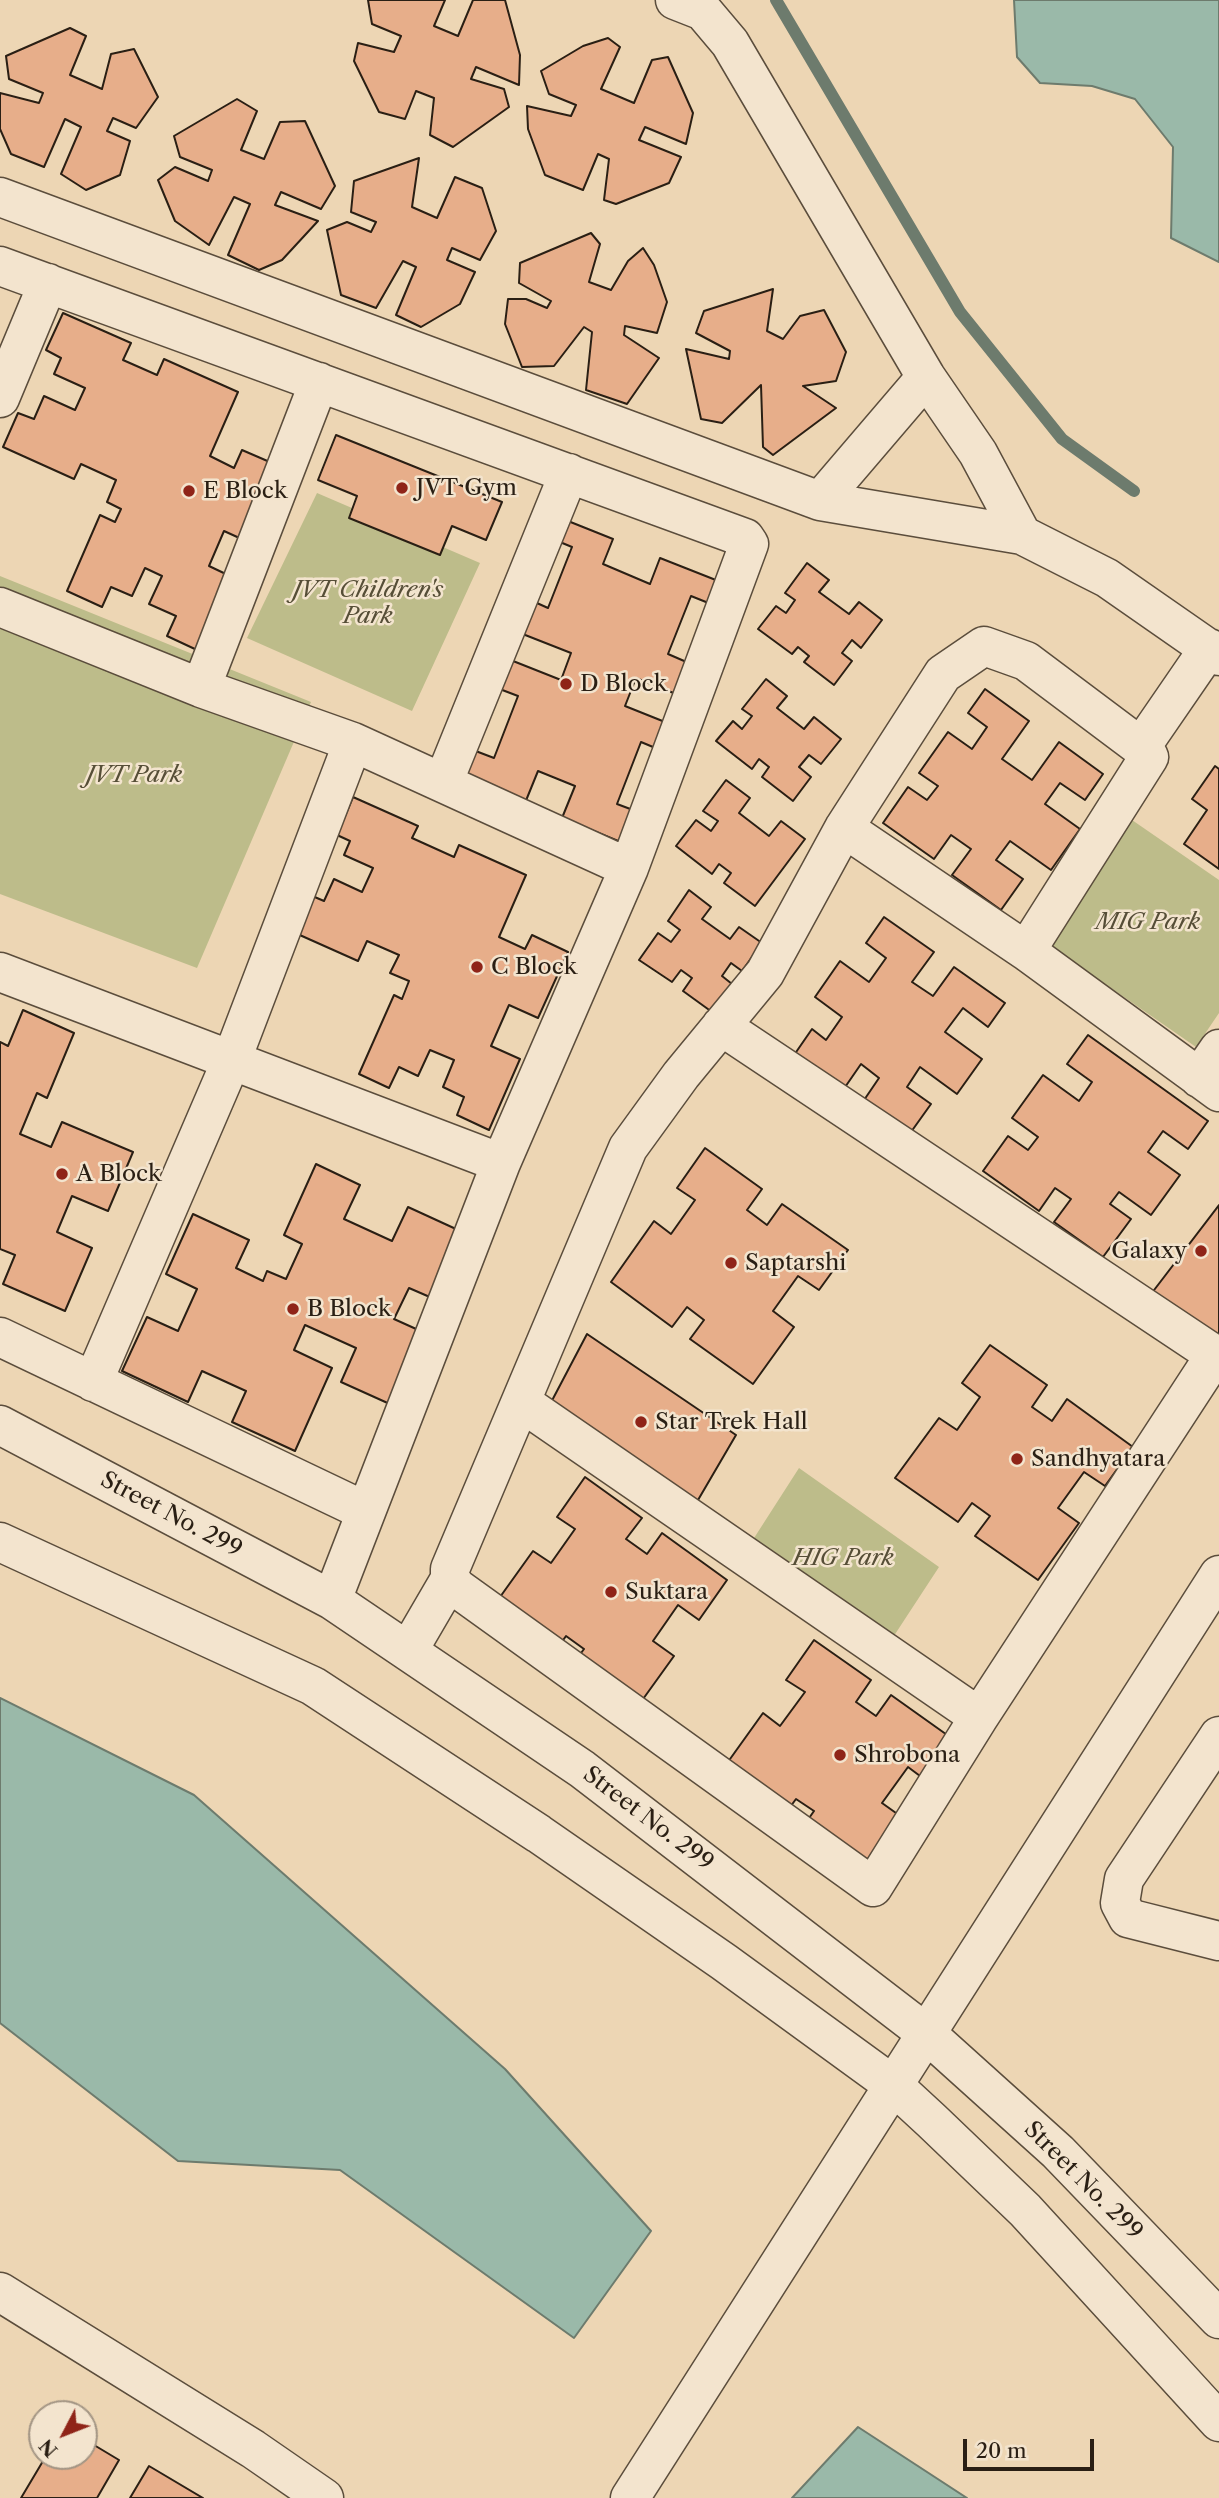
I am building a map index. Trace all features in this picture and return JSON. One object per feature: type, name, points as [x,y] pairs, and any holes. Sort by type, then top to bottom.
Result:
[{"type":"street","points":[[675,0],[703,11],[730,43],[926,377],[978,453],[1022,535]]},
{"type":"street","points":[[0,197],[820,501],[1022,535],[1107,578],[1214,652],[1141,747]]},
{"type":"street","points":[[0,266],[746,538],[749,544],[629,868],[501,1163],[332,1600]]},
{"type":"street","points":[[0,398],[48,283]]},
{"type":"street","points":[[820,501],[926,377]]},
{"type":"street","points":[[201,688],[319,382]]},
{"type":"street","points":[[443,783],[569,473]]},
{"type":"street","points":[[0,607],[201,688],[354,742],[629,868]]},
{"type":"street","points":[[408,1651],[450,1579],[450,1569],[488,1487],[628,1148],[765,972],[844,828],[943,674],[984,646],[1026,661],[1141,747],[1149,757],[1026,951]]},
{"type":"street","points":[[93,1382],[232,1059],[354,742]]},
{"type":"street","points":[[844,828],[1212,1073]]},
{"type":"street","points":[[0,972],[501,1163]]},
{"type":"street","points":[[450,1579],[457,1588],[867,1885],[873,1886],[878,1883],[979,1717],[1217,1357],[721,1026]]},
{"type":"street","points":[[0,1337],[365,1511]]},
{"type":"street","points":[[521,1402],[979,1717]]},
{"type":"street","name":"Street No. 299","points":[[0,1424],[332,1600],[582,1769],[927,2034],[1058,2152],[1219,2317]]},
{"type":"street","points":[[0,1542],[313,1686],[539,1834],[893,2085],[1026,2210],[1219,2422]]},
{"type":"street","points":[[630,2498],[1219,1575]]},
{"type":"street","points":[[1219,1736],[1124,1879],[1120,1903],[1128,1918],[1219,1941]]},
{"type":"street","points":[[0,2292],[253,2449],[324,2498]]},
{"type":"green space","name":"JVT Children's Park","points":[[317,493],[480,563],[412,711],[247,638]]},
{"type":"green space","name":"JVT Park","points":[[0,576],[311,702],[197,968],[0,894]]},
{"type":"green space","name":"MIG Park","points":[[1132,820],[1219,880],[1219,1013],[1196,1047],[1046,943]]},
{"type":"green space","name":"HIG Park","points":[[799,1468],[939,1567],[886,1648],[747,1549]]},
{"type":"shaded area","points":[[1014,0],[1219,0],[1219,262],[1171,238],[1173,147],[1135,99],[1092,86],[1040,83],[1017,57]]},
{"type":"shaded area","points":[[0,1698],[194,1795],[505,2069],[651,2231],[574,2338],[340,2170],[178,2161],[0,2023]]},
{"type":"shaded area","points":[[858,2427],[967,2498],[792,2498]]},
{"type":"building","points":[[368,0],[445,0],[434,26],[458,36],[473,0],[505,0],[520,55],[519,85],[476,67],[471,79],[504,89],[509,107],[453,147],[430,135],[434,98],[416,91],[405,119],[379,112],[354,61],[358,43],[394,52],[401,36],[372,24]]},
{"type":"building","points":[[70,28],[86,36],[70,75],[102,89],[111,54],[134,49],[158,97],[136,128],[113,118],[107,131],[130,141],[120,175],[86,190],[61,174],[81,127],[65,119],[44,167],[11,154],[0,129],[0,93],[39,103],[43,93],[9,79],[6,56]]},
{"type":"building","points":[[608,38],[620,47],[601,89],[634,103],[652,60],[668,57],[693,113],[686,144],[645,127],[639,140],[681,157],[669,183],[616,204],[604,200],[609,159],[598,154],[583,190],[545,175],[528,129],[527,106],[571,116],[576,105],[549,94],[541,71],[583,46]]},
{"type":"building","points":[[237,99],[257,111],[241,150],[264,159],[280,122],[305,121],[335,186],[321,209],[281,192],[275,205],[318,221],[282,260],[259,270],[228,255],[250,204],[234,197],[209,245],[175,221],[158,180],[175,167],[208,181],[212,170],[180,157],[174,136]]},
{"type":"building","points":[[419,158],[412,207],[437,218],[455,177],[482,188],[496,231],[480,260],[452,248],[447,260],[475,272],[460,304],[421,327],[396,315],[416,267],[403,261],[376,308],[341,295],[327,230],[347,222],[371,232],[376,222],[351,212],[354,181]]},
{"type":"building","points":[[591,233],[600,244],[589,282],[611,290],[628,261],[643,248],[654,265],[667,302],[657,333],[625,326],[624,335],[659,358],[627,404],[586,390],[592,332],[584,327],[554,366],[522,367],[505,324],[508,299],[526,299],[547,308],[551,301],[519,283],[520,263]]},
{"type":"building","points":[[773,289],[767,331],[783,339],[800,316],[824,310],[846,352],[836,381],[803,386],[836,408],[773,455],[763,447],[761,385],[722,423],[701,419],[686,349],[729,359],[730,351],[696,333],[704,311]]},
{"type":"building","name":"E Block","points":[[63,313],[131,343],[123,360],[157,375],[164,359],[238,392],[210,456],[234,468],[242,450],[279,466],[246,541],[224,531],[209,566],[230,576],[197,650],[167,636],[176,616],[149,604],[162,576],[145,568],[132,596],[111,587],[102,607],[67,591],[100,515],[115,522],[121,509],[107,502],[116,480],[81,464],[74,479],[3,447],[18,413],[34,419],[44,396],[75,410],[85,388],[54,374],[61,358],[46,350]]},
{"type":"building","name":"JVT Gym","points":[[336,435],[502,502],[486,540],[452,526],[440,555],[349,518],[357,496],[318,480]]},
{"type":"building","name":"D Block","points":[[563,519],[613,539],[603,564],[650,584],[660,558],[731,586],[721,608],[691,596],[668,654],[698,667],[686,698],[636,678],[625,706],[675,726],[665,752],[641,742],[617,804],[641,813],[628,845],[562,818],[575,786],[538,771],[525,803],[461,778],[473,750],[494,758],[518,696],[497,688],[508,659],[561,680],[571,653],[515,631],[528,599],[548,608],[572,547],[555,540]]},
{"type":"building","points":[[807,563],[829,580],[819,592],[849,614],[859,602],[882,620],[861,648],[852,640],[842,653],[852,661],[834,685],[804,662],[809,656],[798,647],[792,654],[758,629],[776,606],[786,613],[795,600],[785,593]]},
{"type":"building","points":[[766,679],[787,696],[777,708],[804,729],[814,717],[841,739],[821,764],[809,755],[799,767],[811,777],[793,801],[762,777],[769,767],[759,759],[752,769],[716,741],[733,721],[742,729],[752,716],[742,709]]},
{"type":"building","points":[[985,689],[1029,721],[1002,759],[1032,780],[1059,742],[1103,774],[1085,800],[1060,783],[1045,804],[1080,829],[1051,870],[1010,841],[996,860],[1023,879],[1001,910],[952,875],[971,849],[951,835],[934,859],[883,823],[908,787],[927,800],[938,786],[919,773],[948,732],[972,749],[987,727],[968,713]]},
{"type":"building","points":[[1215,766],[1219,769],[1219,869],[1184,844],[1207,810],[1192,799]]},
{"type":"building","points":[[726,780],[750,798],[739,813],[769,836],[781,821],[805,839],[755,906],[724,883],[731,873],[719,864],[712,874],[676,846],[696,820],[711,831],[718,821],[703,811]]},
{"type":"building","name":"C Block","points":[[353,797],[418,826],[412,838],[454,857],[459,845],[526,875],[499,937],[525,949],[532,935],[568,952],[538,1018],[509,1005],[491,1046],[520,1059],[489,1130],[457,1115],[464,1097],[443,1087],[454,1060],[430,1050],[418,1076],[399,1067],[389,1088],[359,1074],[394,995],[402,999],[409,981],[390,973],[399,955],[367,941],[358,961],[293,932],[310,895],[324,901],[334,879],[362,892],[373,868],[344,855],[350,841],[337,835]]},
{"type":"building","points":[[689,890],[711,907],[702,919],[730,939],[739,927],[762,943],[742,971],[731,963],[722,976],[732,984],[712,1012],[683,991],[692,978],[681,970],[672,982],[639,960],[658,933],[671,942],[680,930],[668,921]]},
{"type":"building","points":[[884,917],[934,952],[912,982],[933,996],[954,967],[1005,1003],[988,1027],[963,1008],[945,1032],[982,1059],[957,1094],[920,1067],[907,1087],[931,1104],[906,1139],[860,1106],[879,1078],[861,1064],[841,1093],[792,1058],[812,1029],[826,1040],[842,1017],[815,997],[840,961],[869,982],[886,958],[866,943]]},
{"type":"building","name":"A Block","points":[[23,1010],[74,1033],[47,1098],[37,1093],[20,1134],[51,1147],[62,1122],[133,1152],[108,1211],[72,1196],[57,1232],[92,1248],[65,1311],[3,1284],[15,1255],[0,1249],[0,1042],[8,1046]]},
{"type":"building","points":[[1088,1035],[1208,1121],[1188,1149],[1163,1131],[1148,1152],[1180,1175],[1151,1215],[1119,1192],[1110,1204],[1131,1219],[1103,1257],[1054,1222],[1071,1199],[1055,1188],[1039,1211],[983,1171],[1008,1136],[1028,1150],[1038,1137],[1012,1118],[1043,1075],[1079,1101],[1092,1082],[1067,1064]]},
{"type":"building","name":"Saptarshi","points":[[705,1148],[762,1189],[747,1210],[767,1225],[782,1204],[848,1250],[819,1290],[798,1276],[773,1311],[794,1327],[753,1384],[690,1339],[704,1320],[687,1307],[672,1327],[611,1282],[654,1221],[671,1234],[695,1200],[677,1188]]},
{"type":"building","name":"B Block","points":[[316,1164],[360,1185],[344,1219],[392,1241],[408,1207],[469,1235],[439,1301],[409,1288],[394,1319],[425,1333],[392,1405],[341,1382],[356,1348],[305,1325],[294,1350],[332,1368],[295,1451],[232,1422],[246,1391],[202,1371],[188,1402],[122,1371],[147,1317],[178,1331],[197,1289],[166,1274],[193,1214],[249,1240],[236,1268],[263,1281],[267,1271],[286,1279],[302,1244],[284,1235]]},
{"type":"building","name":"Galaxy","points":[[1219,1205],[1219,1352],[1148,1298]]},
{"type":"building","name":"Star Trek Hall","points":[[587,1334],[736,1435],[691,1512],[547,1410]]},
{"type":"building","name":"Sandhyatara","points":[[990,1345],[1047,1385],[1032,1407],[1052,1421],[1067,1399],[1133,1447],[1105,1486],[1084,1472],[1058,1508],[1079,1523],[1038,1580],[975,1536],[990,1516],[972,1503],[958,1522],[895,1478],[939,1418],[957,1430],[980,1397],[962,1383]]},
{"type":"building","name":"Suktara","points":[[585,1477],[642,1518],[626,1539],[647,1554],[662,1533],[727,1580],[699,1620],[678,1605],[653,1641],[674,1656],[633,1713],[570,1668],[584,1649],[566,1636],[552,1656],[490,1611],[533,1551],[551,1563],[575,1529],[557,1517]]},
{"type":"building","name":"Shrobona","points":[[814,1640],[871,1680],[856,1702],[876,1716],[891,1695],[957,1742],[928,1782],[908,1767],[882,1803],[903,1818],[862,1876],[800,1831],[814,1811],[796,1799],[782,1818],[720,1773],[763,1713],[780,1726],[805,1692],[786,1680]]},
{"type":"building","points":[[98,2447],[119,2460],[97,2498],[21,2498],[38,2470],[98,2470]]},
{"type":"building","points":[[149,2466],[203,2498],[130,2498]]},
{"type":"waterway","points":[[776,0],[960,312],[1062,439],[1134,491]]},
{"type":"place","name":"JVT Gym","points":[[402,488]]},
{"type":"place","name":"E Block","points":[[189,491]]},
{"type":"place","name":"D Block","points":[[566,684]]},
{"type":"place","name":"C Block","points":[[477,967]]},
{"type":"place","name":"A Block","points":[[62,1174]]},
{"type":"place","name":"Galaxy","points":[[1201,1251]]},
{"type":"place","name":"Saptarshi","points":[[731,1263]]},
{"type":"place","name":"B Block","points":[[293,1309]]},
{"type":"place","name":"Star Trek Hall","points":[[641,1422]]},
{"type":"place","name":"Sandhyatara","points":[[1017,1459]]},
{"type":"place","name":"Suktara","points":[[611,1592]]},
{"type":"place","name":"Shrobona","points":[[840,1755]]}]
